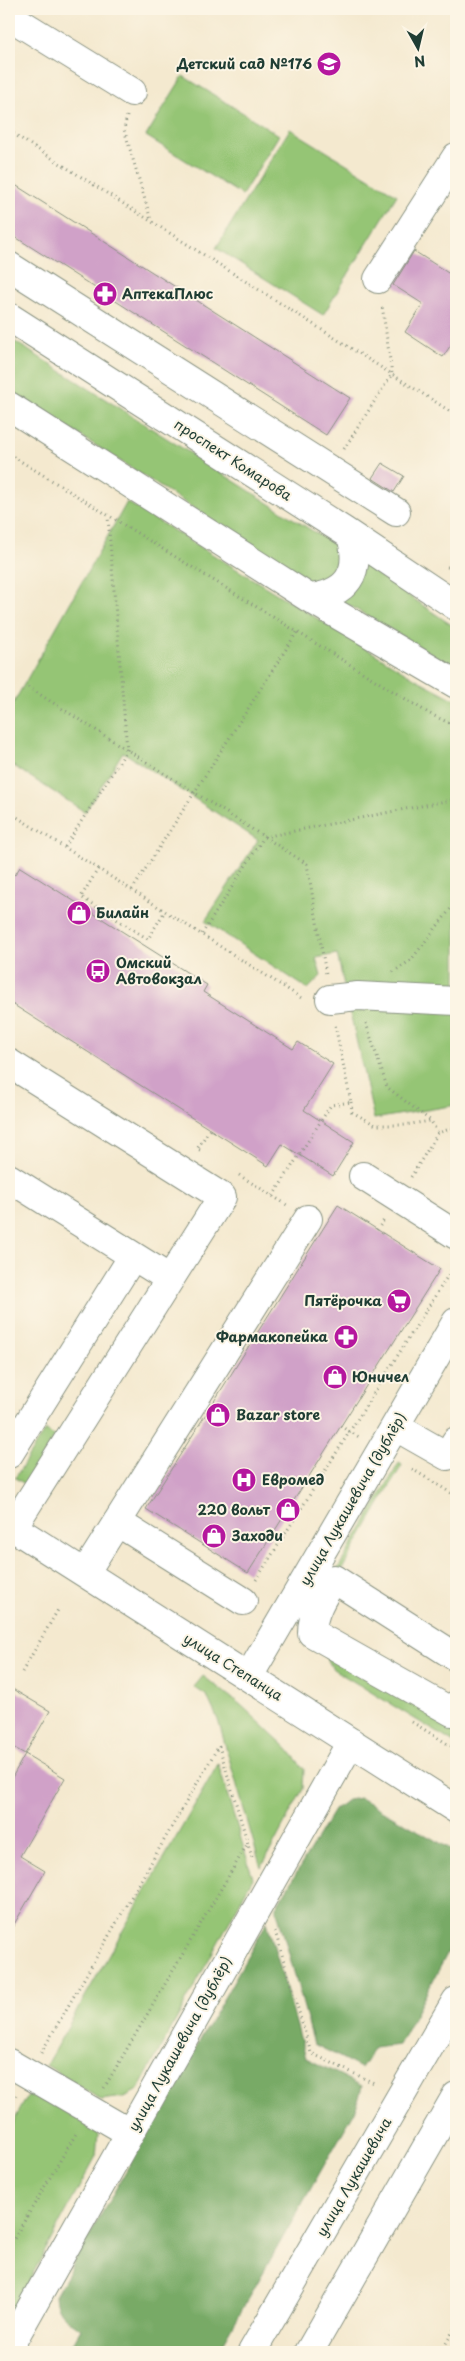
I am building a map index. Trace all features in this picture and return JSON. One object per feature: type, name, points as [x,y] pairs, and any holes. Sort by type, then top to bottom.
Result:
[{"type":"street","points":[[9,16],[132,92]]},
{"type":"street","points":[[378,279],[456,157]]},
{"type":"street","points":[[9,266],[396,512]]},
{"type":"street","name":"проспект Комарова","points":[[9,317],[351,536],[456,606]]},
{"type":"street","points":[[9,406],[309,598],[456,684]]},
{"type":"street","points":[[309,598],[327,596],[343,587],[354,572],[356,554],[351,536]]},
{"type":"street","points":[[421,583],[456,591]]},
{"type":"street","points":[[319,1001],[358,996],[456,1001]]},
{"type":"street","points":[[9,1063],[222,1197],[11,1526]]},
{"type":"street","points":[[363,1176],[456,1235]]},
{"type":"street","points":[[9,1178],[170,1279]]},
{"type":"street","points":[[85,1573],[308,1218]]},
{"type":"street","points":[[9,1454],[133,1256]]},
{"type":"street","name":"улица Лукашевича (дублёр)","points":[[249,1676],[456,1322]]},
{"type":"street","points":[[396,1427],[453,1453]]},
{"type":"street","points":[[117,1522],[245,1589]]},
{"type":"street","name":"улица Степанца","points":[[11,1526],[456,1808]]},
{"type":"street","points":[[456,1657],[334,1579],[319,1603],[312,1622],[312,1634],[452,1712],[456,1705]]},
{"type":"street","name":"улица Лукашевича (дублёр)","points":[[9,2347],[351,1742]]},
{"type":"street","name":"улица Лукашевича","points":[[252,2352],[456,2001]]},
{"type":"street","points":[[19,2068],[130,2133]]},
{"type":"street","points":[[309,2352],[456,2096]]},
{"type":"path","points":[[132,92],[124,129],[151,221]]},
{"type":"path","points":[[9,131],[456,415]]},
{"type":"path","points":[[330,471],[392,374],[378,279]]},
{"type":"path","points":[[9,454],[430,714],[456,726]]},
{"type":"path","points":[[65,847],[127,750],[108,516]]},
{"type":"path","points":[[132,890],[297,632]]},
{"type":"path","points":[[28,687],[307,864],[319,1001],[352,1112],[376,1125],[404,1125],[431,1121]]},
{"type":"path","points":[[202,935],[264,837],[456,800]]},
{"type":"path","points":[[9,812],[202,935],[319,1001]]},
{"type":"path","points":[[98,869],[81,897],[148,939],[165,911]]},
{"type":"path","points":[[456,902],[411,960],[358,996],[387,1086],[431,1121],[438,1133],[456,1127]]},
{"type":"path","points":[[231,1170],[273,1196],[331,1105],[350,1102]]},
{"type":"path","points":[[206,1154],[197,1149],[210,1129]]},
{"type":"path","points":[[245,1589],[255,1582],[456,1263]]},
{"type":"path","points":[[22,1672],[58,1608]]},
{"type":"path","points":[[9,2108],[19,2068],[218,1746],[311,2053],[377,2082]]},
{"type":"path","points":[[9,2247],[248,1843]]},
{"type":"path","points":[[441,2352],[456,2326]]},
{"type":"green space","points":[[183,76],[279,135],[242,195],[146,136]]},
{"type":"green space","points":[[290,129],[397,195],[323,315],[216,248]]},
{"type":"green space","points":[[9,338],[330,542],[456,628],[456,668],[306,580],[9,390]]},
{"type":"green space","points":[[127,502],[416,679],[456,700],[456,1105],[374,1119],[337,954],[316,958],[321,976],[308,989],[205,921],[258,840],[123,752],[85,812],[9,763],[9,711]]},
{"type":"green space","points":[[45,1430],[55,1437],[25,1484],[15,1478]]},
{"type":"green space","points":[[399,1463],[402,1465],[333,1585],[317,1605]]},
{"type":"green space","points":[[320,1647],[456,1705],[456,1744],[333,1669]]},
{"type":"green space","points":[[203,1676],[241,1705],[287,1748],[304,1769],[303,1789],[261,1868],[218,1720],[207,1696],[194,1687]]},
{"type":"green space","points":[[218,1764],[253,1878],[138,2090],[124,2097],[101,2100],[46,2065]]},
{"type":"green space","points":[[360,1798],[456,1852],[456,1937],[399,2045],[374,2048],[361,2068],[314,2044],[276,1907],[334,1810],[347,1800]]},
{"type":"green space","points":[[267,1922],[306,2058],[362,2086],[356,2109],[218,2352],[68,2352],[81,2329],[60,2312],[55,2296]]},
{"type":"green space","points":[[32,2088],[91,2124],[98,2135],[96,2156],[9,2318],[9,2130]]},
{"type":"building","points":[[9,181],[350,398],[326,435],[9,233]]},
{"type":"building","points":[[414,251],[456,278],[456,337],[443,357],[405,332],[423,304],[393,285]]},
{"type":"building","points":[[382,463],[404,476],[394,492],[372,478]]},
{"type":"building","points":[[20,867],[207,985],[203,992],[293,1049],[298,1042],[333,1064],[304,1110],[354,1142],[333,1176],[282,1144],[268,1166],[9,1002],[9,870],[15,875]]},
{"type":"building","points":[[338,1205],[440,1269],[248,1573],[146,1509]]},
{"type":"building","points":[[9,1687],[50,1711],[25,1754],[9,1745]]},
{"type":"building","points":[[25,1754],[65,1778],[20,1856],[45,1871],[9,1933],[9,1783]]},
{"type":"place","name":"Детский сад №176","points":[[329,64]]},
{"type":"place","name":"АптекаПлюс","points":[[105,294]]},
{"type":"place","name":"Билайн","points":[[79,913]]},
{"type":"place","name":"Омский Автовокзал","points":[[98,971]]},
{"type":"place","name":"Пятёрочка","points":[[399,1301]]},
{"type":"place","name":"Фармакопейка","points":[[346,1337]]},
{"type":"place","name":"Юничел","points":[[335,1377]]},
{"type":"place","name":"Bazar store","points":[[218,1415]]},
{"type":"place","name":"Евромед","points":[[244,1480]]},
{"type":"place","name":"220 вольт","points":[[288,1510]]},
{"type":"place","name":"Заходи","points":[[214,1536]]}]
